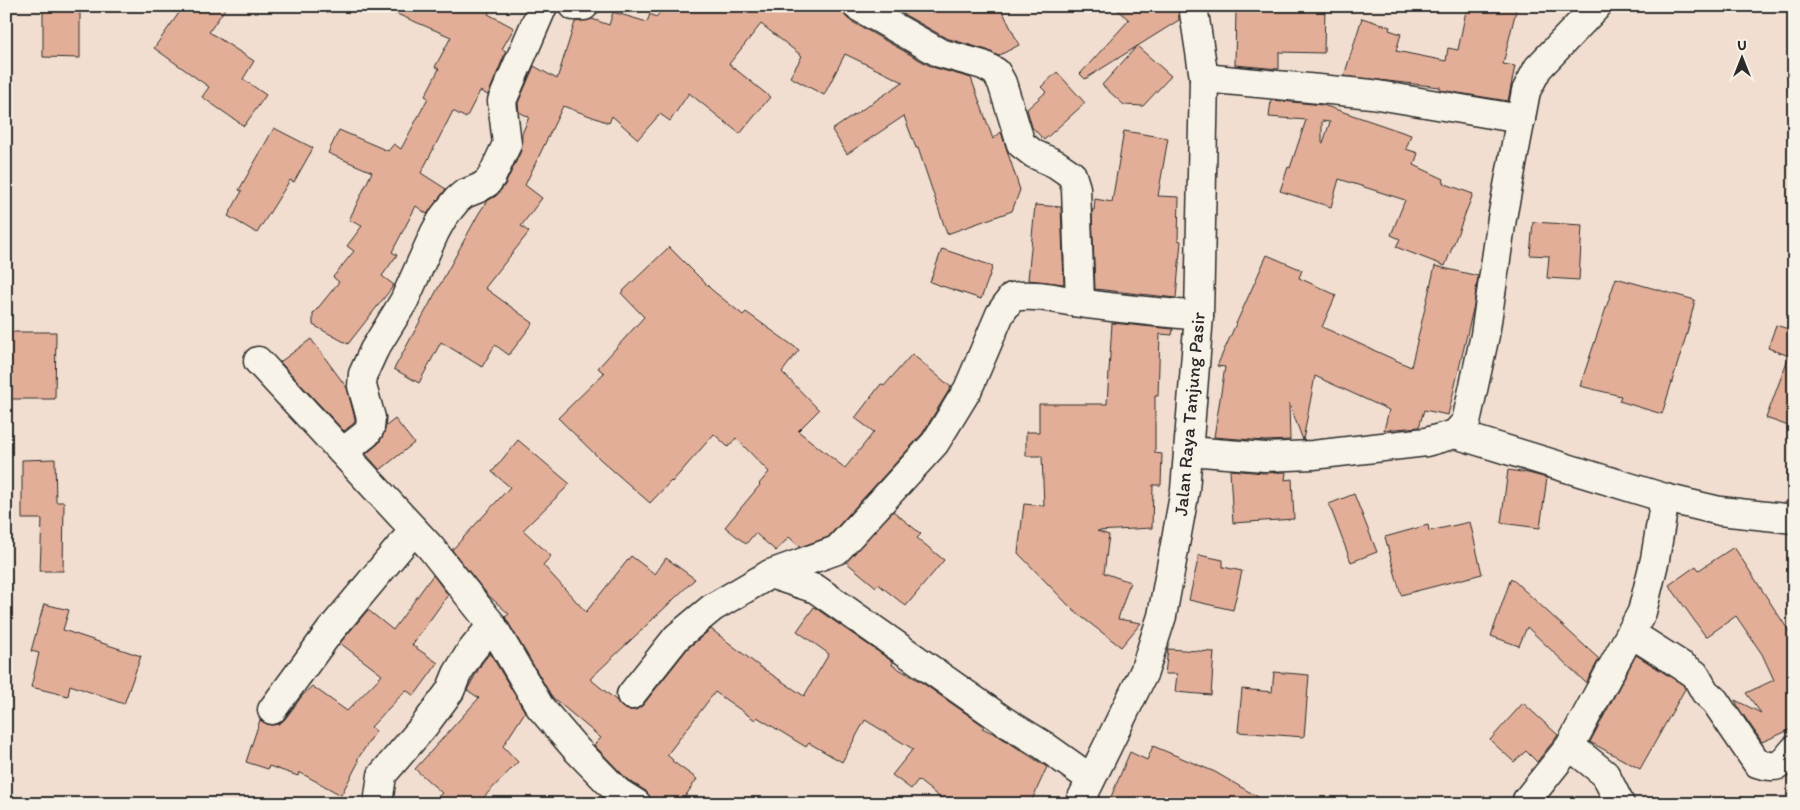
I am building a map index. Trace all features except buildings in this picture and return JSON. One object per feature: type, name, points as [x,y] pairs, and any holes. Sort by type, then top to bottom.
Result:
[{"type":"street","points":[[343,452],[366,434],[370,428],[371,418],[362,386],[363,374],[374,350],[404,300],[435,232],[444,216],[457,200],[464,194],[487,183],[507,144],[502,101],[543,6]]},
{"type":"street","points":[[574,6],[584,6]]},
{"type":"street","points":[[857,6],[940,53],[983,65],[996,72],[1002,83],[1021,144],[1034,154],[1056,164],[1072,175],[1076,188],[1080,302]]},
{"type":"street","name":"Jalan Raya Tanjung Pasir","points":[[1079,804],[1144,672],[1162,616],[1185,490],[1199,316],[1204,78],[1193,6]]},
{"type":"street","points":[[1188,451],[1265,457],[1303,455],[1426,442],[1454,434],[1466,422],[1485,334],[1502,218],[1526,91],[1538,68],[1597,6]]},
{"type":"street","points":[[1204,78],[1372,94],[1521,119]]},
{"type":"street","points":[[631,695],[676,637],[712,608],[770,574],[837,550],[935,443],[968,389],[1000,314],[1012,297],[1023,295],[1050,296],[1080,302],[1199,316]]},
{"type":"street","points":[[258,361],[431,548],[492,626],[540,707],[576,749],[618,792],[637,804]]},
{"type":"street","points":[[1454,434],[1665,498],[1720,511],[1794,519]]},
{"type":"street","points":[[1527,800],[1570,746],[1632,634],[1642,612],[1655,559],[1665,498]]},
{"type":"street","points":[[272,710],[330,631],[414,530]]},
{"type":"street","points":[[770,574],[816,589],[1004,721],[1043,744],[1091,778]]},
{"type":"street","points":[[378,804],[382,775],[424,726],[450,691],[457,674],[469,654],[492,626]]},
{"type":"street","points":[[1632,634],[1695,674],[1705,692],[1715,701],[1756,764],[1772,767],[1782,765],[1794,750]]},
{"type":"street","points":[[1570,746],[1605,774],[1620,804]]}]
